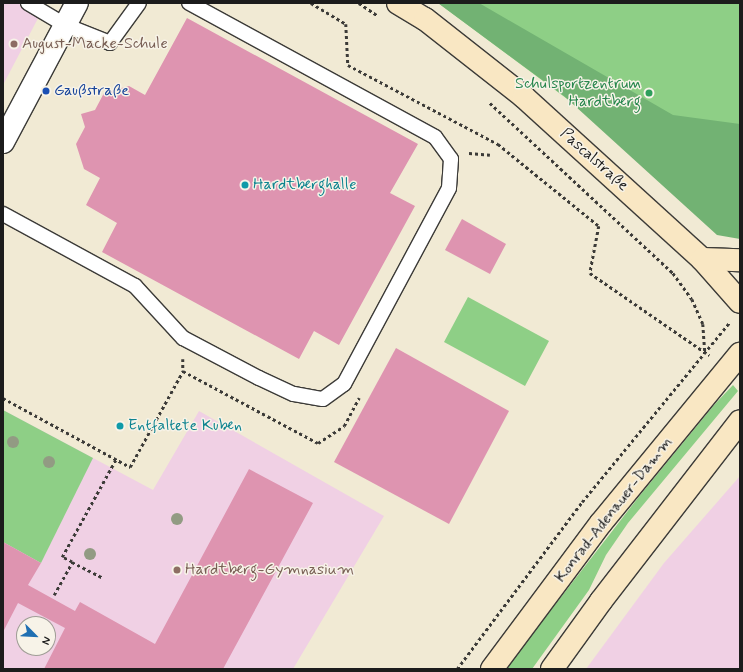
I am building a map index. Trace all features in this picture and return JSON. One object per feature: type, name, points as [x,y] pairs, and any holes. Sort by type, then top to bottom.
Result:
[{"type":"main road","name":"Pascalstraße","points":[[398,3],[425,19],[524,97],[702,259],[740,302]]},
{"type":"main road","points":[[702,259],[740,260]]},
{"type":"main road","name":"Konrad-Adenauer-Damm","points":[[492,669],[601,523],[740,354]]},
{"type":"main road","points":[[552,669],[601,601],[740,421]]},
{"type":"street","points":[[3,142],[77,3]]},
{"type":"lane","points":[[28,3],[65,25],[110,44],[139,3]]},
{"type":"lane","points":[[3,214],[135,286],[182,338],[259,378],[294,394],[323,399],[344,384],[449,188],[451,159],[435,137],[190,3]]},
{"type":"path","points":[[310,3],[346,24],[348,65],[498,144],[599,226],[590,273],[705,351]]},
{"type":"path","points":[[359,3],[384,20]]},
{"type":"path","points":[[487,100],[673,273],[692,299],[703,324],[705,351]]},
{"type":"path","points":[[474,152],[490,155]]},
{"type":"path","points":[[457,669],[582,502],[730,322]]},
{"type":"path","points":[[3,398],[130,467],[183,371],[318,443],[344,426],[363,391]]},
{"type":"path","points":[[103,578],[62,557],[116,459]]},
{"type":"path","points":[[54,595],[72,562]]},
{"type":"shaded area","name":"August-Macke-Schule","points":[[3,3],[46,3],[3,85]]},
{"type":"shaded area","name":"Hardtberg-Gymnasium","points":[[3,410],[153,490],[199,411],[384,516],[293,669],[3,669]]},
{"type":"shaded area","points":[[740,476],[740,669],[586,669],[664,563]]},
{"type":"green space","name":"Schulsportzentrum Hardtberg","points":[[438,3],[740,3],[740,197],[679,182]]},
{"type":"green space","points":[[438,3],[479,3],[673,115],[740,124],[740,239],[717,235],[564,96]]},
{"type":"green space","points":[[468,297],[549,341],[525,386],[444,342]]},
{"type":"green space","points":[[733,385],[738,391],[628,523],[606,555],[589,590],[532,669],[505,669],[641,494],[714,405]]},
{"type":"green space","points":[[3,410],[93,458],[41,563],[3,542]]},
{"type":"building","name":"Hardtberghalle","points":[[187,18],[418,144],[390,193],[415,206],[339,345],[314,331],[299,359],[102,252],[117,223],[86,205],[100,178],[84,169],[76,144],[85,127],[81,114],[95,110],[104,93],[129,86],[145,95]]},
{"type":"building","points":[[462,219],[506,244],[490,274],[445,250]]},
{"type":"building","points":[[396,348],[509,411],[449,524],[334,462]]},
{"type":"building","points":[[249,469],[313,503],[223,669],[44,669],[51,656],[56,656],[56,646],[65,628],[56,623],[56,616],[42,616],[18,603],[3,632],[3,542],[41,563],[28,585],[75,611],[80,602],[155,644]]},
{"type":"place","name":"August-Macke-Schule","points":[[14,44]]},
{"type":"place","name":"Gaußstraße","points":[[46,91]]},
{"type":"place","name":"Schulsportzentrum Hardtberg","points":[[649,93]]},
{"type":"place","name":"Hardtberghalle","points":[[245,185]]},
{"type":"place","name":"Entfaltete Kuben","points":[[120,426]]},
{"type":"place","name":"Hardtberg-Gymnasium","points":[[177,570]]}]
